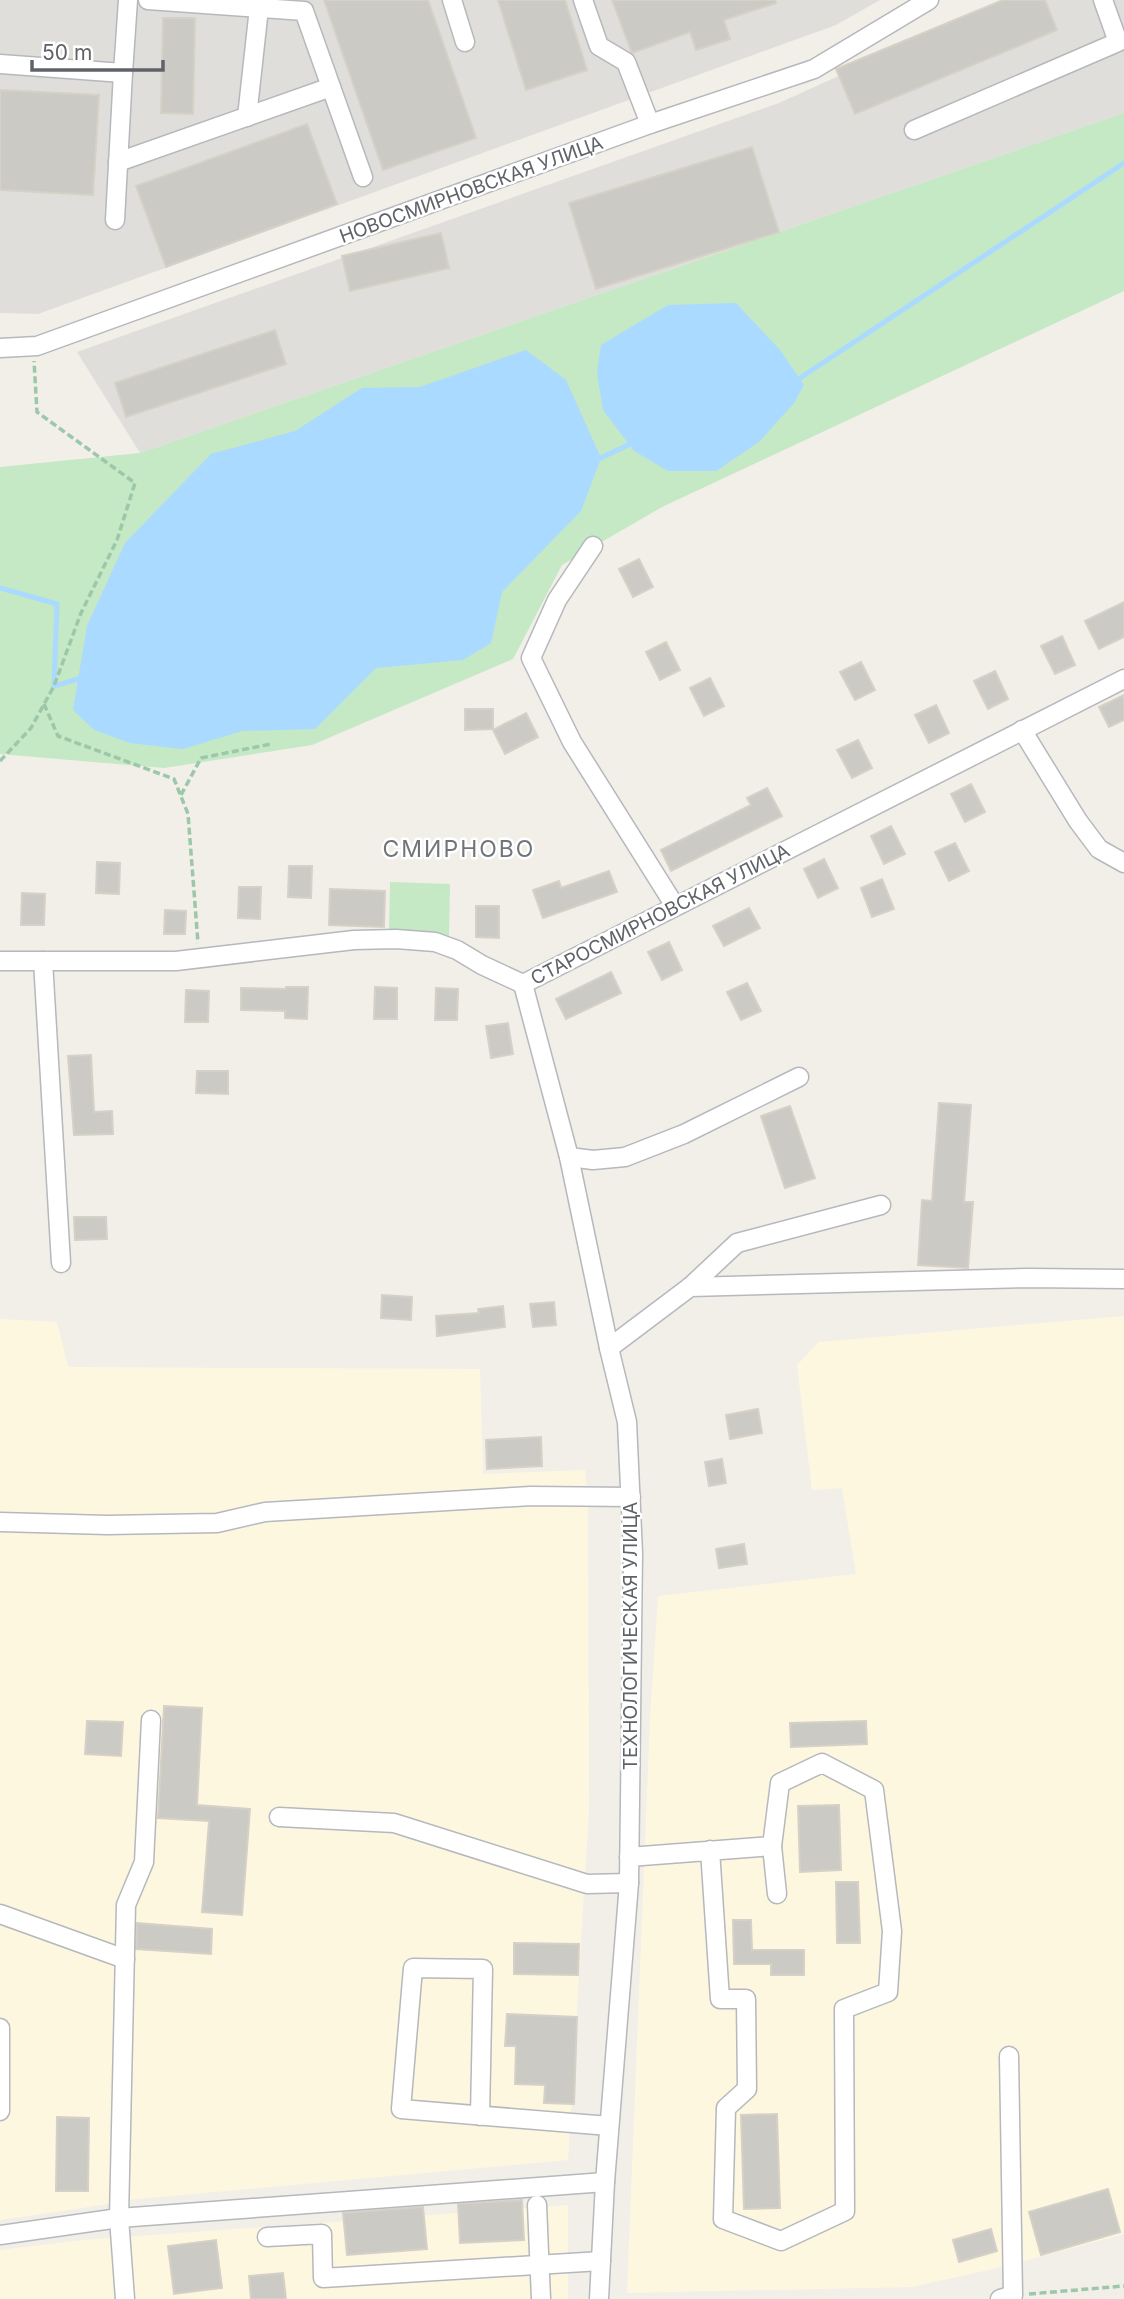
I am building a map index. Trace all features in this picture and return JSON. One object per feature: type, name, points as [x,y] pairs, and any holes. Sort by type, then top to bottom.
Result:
[{"type":"street","points":[[115,220],[128,0]]},
{"type":"street","points":[[148,0],[259,8],[304,6],[363,177]]},
{"type":"street","points":[[452,0],[465,42]]},
{"type":"street","points":[[583,0],[598,46],[626,62],[650,124]]},
{"type":"street","name":"НОВОСМИРНОВСКАЯ УЛИЦА","points":[[0,348],[37,346],[650,124],[814,69],[929,0]]},
{"type":"street","points":[[914,130],[1118,42],[1103,0]]},
{"type":"street","points":[[247,117],[259,8]]},
{"type":"street","points":[[0,64],[123,73]]},
{"type":"street","points":[[118,162],[331,87]]},
{"type":"street","points":[[593,546],[557,600],[531,658],[572,742],[675,906]]},
{"type":"street","name":"СТАРОСМИРНОВСКАЯ УЛИЦА","points":[[0,961],[176,961],[354,940],[435,942],[457,950],[523,984],[1124,679]]},
{"type":"street","points":[[1021,730],[1078,821],[1099,849],[1124,863]]},
{"type":"street","points":[[43,961],[61,1263]]},
{"type":"street","name":"ТЕХНОЛОГИЧЕСКАЯ УЛИЦА","points":[[523,984],[569,1157],[627,1422],[633,1553],[629,1883],[604,2182],[599,2299]]},
{"type":"street","points":[[569,1157],[593,1160],[625,1157],[684,1134],[799,1077]]},
{"type":"street","points":[[609,1348],[690,1287],[737,1243],[881,1205]]},
{"type":"street","points":[[690,1287],[1028,1278],[1124,1279]]},
{"type":"street","points":[[0,1522],[107,1525],[217,1523],[278,1511],[531,1496],[631,1497]]},
{"type":"street","points":[[125,2299],[119,2218],[126,1905],[144,1861],[150,1720]]},
{"type":"street","points":[[710,1850],[720,1999],[746,1999],[747,2089],[726,2108],[723,2219],[781,2241],[845,2211],[844,2009],[888,1992],[891,1931],[874,1790],[822,1763],[780,1783],[772,1846],[778,1895]]},
{"type":"street","points":[[279,1817],[394,1823],[587,1884],[629,1883]]},
{"type":"street","points":[[629,1857],[772,1846]]},
{"type":"street","points":[[0,1914],[125,1959]]},
{"type":"street","points":[[480,2116],[483,1969],[413,1968],[401,2109],[480,2116],[609,2126]]},
{"type":"street","points":[[0,2028],[0,2111]]},
{"type":"street","points":[[1007,2297],[1009,2056]]},
{"type":"street","points":[[0,2235],[119,2218],[604,2182]]},
{"type":"street","points":[[537,2205],[541,2299]]},
{"type":"street","points":[[267,2237],[323,2234],[323,2278],[601,2261]]},
{"type":"path","points":[[0,761],[31,728],[54,686],[81,613],[117,541],[135,483],[37,412],[33,366],[37,346]]},
{"type":"path","points":[[44,704],[58,736],[174,779],[188,814],[199,959]]},
{"type":"path","points":[[181,795],[201,758],[271,744]]},
{"type":"path","points":[[1007,2297],[1124,2286]]},
{"type":"shaded area","points":[[0,0],[880,0],[836,25],[38,314],[0,313]]},
{"type":"shaded area","points":[[1006,0],[1124,0],[1124,113],[140,453],[77,352],[779,103]]},
{"type":"shaded area","points":[[1124,1316],[1124,2234],[997,2268],[912,2287],[627,2293],[650,1719],[658,1596],[856,1574],[842,1488],[812,1490],[797,1365],[819,1342]]},
{"type":"shaded area","points":[[0,1319],[57,1322],[68,1367],[480,1369],[483,1474],[585,1470],[588,1505],[589,1808],[568,2160],[126,2200],[0,2220]]},
{"type":"shaded area","points":[[568,2205],[568,2299],[0,2299],[0,2250],[83,2240]]},
{"type":"green space","points":[[1124,113],[1124,291],[662,507],[562,565],[513,659],[312,745],[164,768],[0,754],[0,467],[140,453]]},
{"type":"green space","points":[[390,882],[450,884],[449,936],[389,934]]},
{"type":"water","points":[[736,303],[780,350],[804,385],[794,403],[759,442],[716,471],[668,471],[634,451],[603,410],[597,372],[601,345],[668,305]]},
{"type":"water","points":[[526,350],[566,380],[601,458],[581,511],[502,592],[491,643],[463,660],[376,668],[315,729],[242,731],[183,749],[130,743],[94,730],[73,710],[87,626],[125,543],[211,454],[295,431],[362,388],[420,387]]},
{"type":"building","points":[[324,0],[428,0],[476,138],[383,170]]},
{"type":"building","points":[[498,0],[565,0],[587,70],[526,90]]},
{"type":"building","points":[[612,0],[775,0],[776,3],[724,20],[730,39],[696,50],[690,32],[632,53]]},
{"type":"building","points":[[1003,0],[1045,0],[1057,30],[855,114],[836,69]]},
{"type":"building","points":[[163,18],[195,18],[193,114],[161,113]]},
{"type":"building","points":[[0,90],[99,95],[93,195],[0,190]]},
{"type":"building","points":[[307,124],[337,204],[166,267],[136,186]]},
{"type":"building","points":[[752,147],[779,232],[596,289],[569,203]]},
{"type":"building","points":[[441,233],[449,268],[350,291],[342,256]]},
{"type":"building","points":[[275,330],[286,364],[126,417],[115,383]]},
{"type":"building","points":[[639,559],[653,587],[633,597],[619,569]]},
{"type":"building","points":[[1124,602],[1124,637],[1099,649],[1085,621]]},
{"type":"building","points":[[1062,636],[1075,665],[1055,674],[1041,646]]},
{"type":"building","points":[[666,642],[680,670],[660,680],[646,652]]},
{"type":"building","points":[[861,662],[875,690],[855,700],[840,672]]},
{"type":"building","points":[[995,671],[1008,699],[988,709],[974,681]]},
{"type":"building","points":[[710,678],[724,706],[704,716],[690,688]]},
{"type":"building","points":[[1124,695],[1124,720],[1109,727],[1099,707]]},
{"type":"building","points":[[936,705],[949,733],[929,743],[915,715]]},
{"type":"building","points":[[465,709],[493,709],[493,729],[465,730]]},
{"type":"building","points":[[526,713],[538,737],[505,754],[493,730]]},
{"type":"building","points":[[858,740],[872,768],[852,778],[837,750]]},
{"type":"building","points":[[971,784],[985,812],[965,822],[951,794]]},
{"type":"building","points":[[767,788],[782,816],[671,871],[661,850],[751,805],[747,798]]},
{"type":"building","points":[[891,826],[905,854],[884,864],[871,836]]},
{"type":"building","points":[[955,843],[969,871],[949,881],[935,852]]},
{"type":"building","points":[[824,859],[838,888],[818,898],[804,869]]},
{"type":"building","points":[[97,862],[120,863],[119,894],[96,893]]},
{"type":"building","points":[[289,866],[312,866],[311,898],[288,897]]},
{"type":"building","points":[[609,871],[617,892],[543,918],[533,890],[559,881],[561,888]]},
{"type":"building","points":[[882,879],[894,909],[872,917],[861,888]]},
{"type":"building","points":[[239,887],[261,887],[260,919],[238,918]]},
{"type":"building","points":[[330,889],[385,891],[384,927],[329,925]]},
{"type":"building","points":[[22,893],[45,894],[44,925],[21,925]]},
{"type":"building","points":[[476,906],[499,906],[499,938],[476,937]]},
{"type":"building","points":[[749,908],[760,928],[724,946],[713,926]]},
{"type":"building","points":[[165,910],[186,911],[185,934],[164,934]]},
{"type":"building","points":[[669,942],[682,970],[662,980],[648,952]]},
{"type":"building","points":[[611,972],[621,993],[566,1019],[556,999]]},
{"type":"building","points":[[747,983],[761,1011],[741,1020],[727,992]]},
{"type":"building","points":[[308,987],[307,1019],[285,1018],[285,1011],[241,1010],[241,988]]},
{"type":"building","points":[[375,987],[397,988],[397,1019],[374,1019]]},
{"type":"building","points":[[436,988],[458,989],[457,1020],[435,1020]]},
{"type":"building","points":[[186,990],[209,991],[208,1022],[185,1022]]},
{"type":"building","points":[[508,1023],[513,1054],[491,1058],[486,1026]]},
{"type":"building","points":[[91,1055],[94,1112],[112,1111],[113,1134],[74,1135],[68,1056]]},
{"type":"building","points":[[197,1071],[228,1071],[228,1094],[196,1093]]},
{"type":"building","points":[[939,1103],[971,1105],[964,1202],[973,1202],[968,1268],[918,1265],[922,1200],[932,1201]]},
{"type":"building","points":[[790,1106],[815,1178],[785,1188],[761,1116]]},
{"type":"building","points":[[74,1217],[106,1217],[107,1239],[75,1240]]},
{"type":"building","points":[[382,1295],[412,1297],[411,1320],[381,1318]]},
{"type":"building","points":[[554,1302],[556,1325],[533,1327],[530,1304]]},
{"type":"building","points":[[503,1306],[505,1327],[437,1336],[436,1316],[479,1313],[478,1309]]},
{"type":"building","points":[[758,1409],[762,1433],[730,1439],[726,1415]]},
{"type":"building","points":[[541,1437],[542,1466],[487,1469],[486,1440]]},
{"type":"building","points":[[722,1459],[726,1483],[709,1486],[705,1462]]},
{"type":"building","points":[[744,1544],[747,1564],[719,1568],[716,1549]]},
{"type":"building","points":[[164,1706],[202,1708],[197,1805],[250,1809],[242,1915],[202,1912],[209,1821],[158,1818]]},
{"type":"building","points":[[87,1721],[123,1722],[121,1756],[85,1754]]},
{"type":"building","points":[[866,1721],[867,1744],[791,1747],[790,1723]]},
{"type":"building","points":[[839,1805],[841,1870],[800,1872],[798,1806]]},
{"type":"building","points":[[836,1882],[858,1882],[860,1943],[837,1943]]},
{"type":"building","points":[[733,1920],[751,1920],[752,1950],[804,1950],[804,1975],[771,1975],[771,1964],[734,1964]]},
{"type":"building","points":[[137,1923],[212,1929],[211,1954],[136,1949]]},
{"type":"building","points":[[514,1943],[579,1944],[578,1975],[514,1974]]},
{"type":"building","points":[[507,2014],[577,2017],[574,2104],[544,2103],[545,2085],[515,2084],[516,2046],[505,2046]]},
{"type":"building","points":[[777,2114],[780,2208],[744,2209],[741,2115]]},
{"type":"building","points":[[57,2117],[89,2118],[88,2191],[56,2191]]},
{"type":"building","points":[[1108,2189],[1120,2232],[1041,2255],[1029,2212]]},
{"type":"building","points":[[522,2200],[524,2240],[460,2243],[458,2204]]},
{"type":"building","points":[[423,2207],[427,2249],[347,2255],[343,2213]]},
{"type":"building","points":[[991,2229],[997,2251],[959,2262],[953,2240]]},
{"type":"building","points":[[216,2240],[222,2288],[174,2294],[168,2246]]},
{"type":"building","points":[[283,2273],[286,2299],[251,2299],[249,2276]]},
{"type":"waterway","points":[[794,382],[1124,163]]},
{"type":"waterway","points":[[596,460],[635,442]]},
{"type":"waterway","points":[[0,588],[57,604],[54,686],[85,677]]},
{"type":"district","name":"СМИРНОВО","points":[[459,849]]}]
